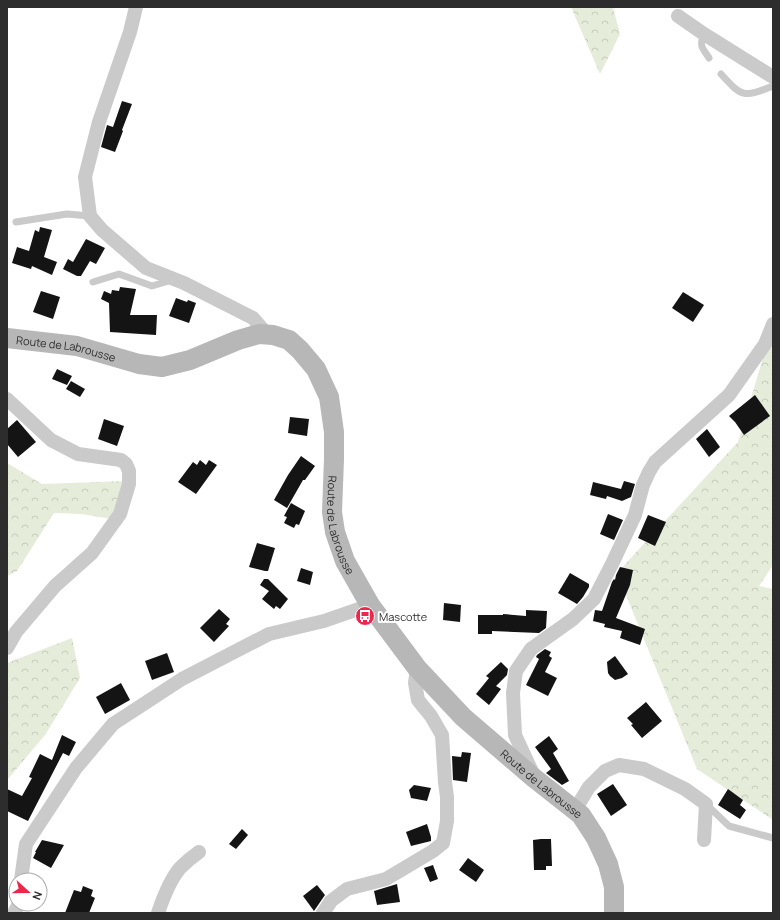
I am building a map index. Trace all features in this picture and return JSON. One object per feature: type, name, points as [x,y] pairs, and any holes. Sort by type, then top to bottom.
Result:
[{"type":"street","points":[[136,7],[130,32],[99,122],[85,177],[90,216],[102,230],[146,268],[184,283],[253,318],[267,334]]},
{"type":"street","points":[[678,16],[773,77]]},
{"type":"street","points":[[534,778],[515,735],[513,693],[516,671],[531,649],[573,619],[594,598],[635,515],[643,484],[648,472],[655,462],[729,395],[765,344],[773,324]]},
{"type":"street","name":"Route de Labrousse","points":[[7,338],[78,346],[139,364],[162,367],[190,360],[238,340],[259,334],[273,335],[289,340],[300,350],[316,369],[329,396],[334,432],[332,512],[335,532],[345,560],[370,605],[417,668],[463,717],[580,815],[596,838],[608,864],[614,887],[614,913]]},
{"type":"street","points":[[7,399],[51,440],[78,454],[121,460],[126,464],[129,471],[129,484],[120,514],[92,553],[55,586],[16,632],[7,648]]},
{"type":"street","points":[[22,872],[26,844],[76,768],[113,724],[182,679],[269,634],[324,620],[370,605]]},
{"type":"street","points":[[323,913],[331,901],[347,889],[386,878],[433,851],[443,843],[447,821],[447,797],[442,735],[431,716],[418,700],[415,683],[417,668]]},
{"type":"street","points":[[575,810],[589,787],[605,771],[620,764],[644,769],[684,788],[706,804],[704,840]]},
{"type":"street","points":[[158,913],[171,882],[179,869],[199,852]]},
{"type":"lane","points":[[704,34],[701,42],[709,58]]},
{"type":"lane","points":[[721,74],[734,89],[743,94],[750,94],[773,86]]},
{"type":"lane","points":[[16,222],[67,214],[90,216]]},
{"type":"lane","points":[[93,282],[119,274],[152,286],[174,279]]},
{"type":"lane","points":[[706,804],[729,826],[773,838]]},
{"type":"green space","points":[[571,7],[613,7],[620,34],[600,74]]},
{"type":"green space","points":[[773,324],[773,565],[759,586],[773,589],[773,820],[697,769],[617,573],[738,442]]},
{"type":"green space","points":[[7,463],[42,484],[126,481],[112,519],[82,514],[54,513],[17,571],[7,576]]},
{"type":"green space","points":[[72,638],[80,678],[45,735],[7,780],[7,663]]},
{"type":"building","points":[[122,101],[132,104],[115,152],[101,147],[107,125],[113,127]]},
{"type":"building","points":[[40,227],[52,230],[44,257],[57,262],[52,275],[32,266],[31,269],[12,263],[17,247],[29,251],[35,230],[39,232]]},
{"type":"building","points":[[86,239],[105,248],[96,264],[90,261],[81,276],[77,276],[63,269],[68,259],[73,262]]},
{"type":"building","points":[[120,287],[136,289],[130,315],[157,315],[156,335],[110,332],[109,303],[101,299],[104,291],[111,294],[112,290],[119,291]]},
{"type":"building","points":[[41,291],[60,297],[53,319],[33,312]]},
{"type":"building","points":[[683,292],[704,305],[693,322],[672,308]]},
{"type":"building","points":[[176,298],[187,302],[188,300],[196,303],[189,323],[169,316]]},
{"type":"building","points":[[57,369],[72,376],[67,385],[52,379]]},
{"type":"building","points":[[71,381],[85,389],[80,397],[66,389]]},
{"type":"building","points":[[755,395],[770,416],[744,435],[729,416]]},
{"type":"building","points":[[290,417],[309,419],[307,436],[288,433]]},
{"type":"building","points":[[104,419],[124,426],[117,446],[98,439]]},
{"type":"building","points":[[17,420],[36,442],[18,457],[7,444],[7,429]]},
{"type":"building","points":[[707,429],[720,447],[709,457],[696,439]]},
{"type":"building","points":[[301,456],[315,466],[305,480],[303,480],[287,508],[274,500]]},
{"type":"building","points":[[200,460],[206,465],[209,460],[217,465],[196,494],[178,482],[193,462],[197,465]]},
{"type":"building","points":[[624,481],[635,484],[631,497],[622,501],[607,496],[606,499],[590,495],[593,482],[621,489]]},
{"type":"building","points":[[291,503],[305,511],[299,525],[296,524],[294,528],[284,523],[287,517],[284,516]]},
{"type":"building","points":[[608,514],[623,520],[614,540],[600,534]]},
{"type":"building","points":[[648,515],[666,522],[655,546],[638,538]]},
{"type":"building","points":[[257,543],[275,548],[268,571],[249,567]]},
{"type":"building","points":[[620,567],[633,570],[630,585],[616,618],[645,629],[640,645],[620,638],[622,631],[604,627],[605,624],[593,621],[595,610],[602,611],[612,582],[614,579],[615,580]]},
{"type":"building","points":[[301,568],[313,572],[310,585],[297,581]]},
{"type":"building","points":[[570,573],[589,584],[589,587],[583,597],[577,604],[558,593]]},
{"type":"building","points":[[264,579],[268,579],[288,599],[280,609],[276,606],[274,609],[262,599],[269,591],[260,585]]},
{"type":"building","points":[[444,603],[461,605],[460,622],[443,620]]},
{"type":"building","points":[[219,609],[230,619],[226,624],[229,626],[214,642],[200,628]]},
{"type":"building","points":[[526,610],[547,611],[546,628],[539,633],[492,631],[492,634],[478,634],[478,615],[503,614],[526,616]]},
{"type":"building","points":[[545,649],[551,652],[549,656],[552,658],[545,672],[557,678],[548,696],[526,685],[539,659],[536,657],[537,655]]},
{"type":"building","points":[[167,653],[174,672],[152,680],[145,661]]},
{"type":"building","points":[[615,656],[628,674],[615,680],[608,673],[607,662]]},
{"type":"building","points":[[501,662],[508,669],[507,675],[496,686],[501,689],[489,705],[476,694],[489,678],[486,676]]},
{"type":"building","points":[[121,683],[130,700],[105,714],[96,697]]},
{"type":"building","points":[[646,702],[662,721],[642,738],[627,718]]},
{"type":"building","points":[[62,735],[76,742],[69,756],[63,753],[28,821],[7,811],[7,789],[22,796],[32,778],[29,777],[40,754],[52,760]]},
{"type":"building","points":[[549,736],[558,749],[553,753],[569,781],[562,785],[546,773],[551,769],[535,747]]},
{"type":"building","points":[[462,752],[471,753],[467,782],[453,780],[452,756],[461,757]]},
{"type":"building","points":[[613,784],[627,805],[611,816],[597,794]]},
{"type":"building","points":[[414,785],[431,788],[427,801],[411,798],[409,790]]},
{"type":"building","points":[[728,789],[743,800],[740,805],[746,810],[740,819],[718,805]]},
{"type":"building","points":[[427,824],[431,841],[411,846],[406,832]]},
{"type":"building","points":[[242,829],[248,835],[236,849],[229,844]]},
{"type":"building","points":[[551,839],[552,866],[546,866],[546,870],[534,870],[533,840]]},
{"type":"building","points":[[42,840],[64,845],[51,868],[33,858]]},
{"type":"building","points":[[468,858],[484,870],[476,882],[459,870]]},
{"type":"building","points":[[433,865],[438,879],[430,882],[424,868]]},
{"type":"building","points":[[397,884],[400,902],[377,905],[374,891]]},
{"type":"building","points":[[317,885],[325,895],[314,911],[303,896]]},
{"type":"building","points":[[83,886],[93,890],[91,896],[95,898],[89,913],[65,913],[74,890],[81,892]]},
{"type":"place","name":"Mascotte","points":[[365,616]]}]
